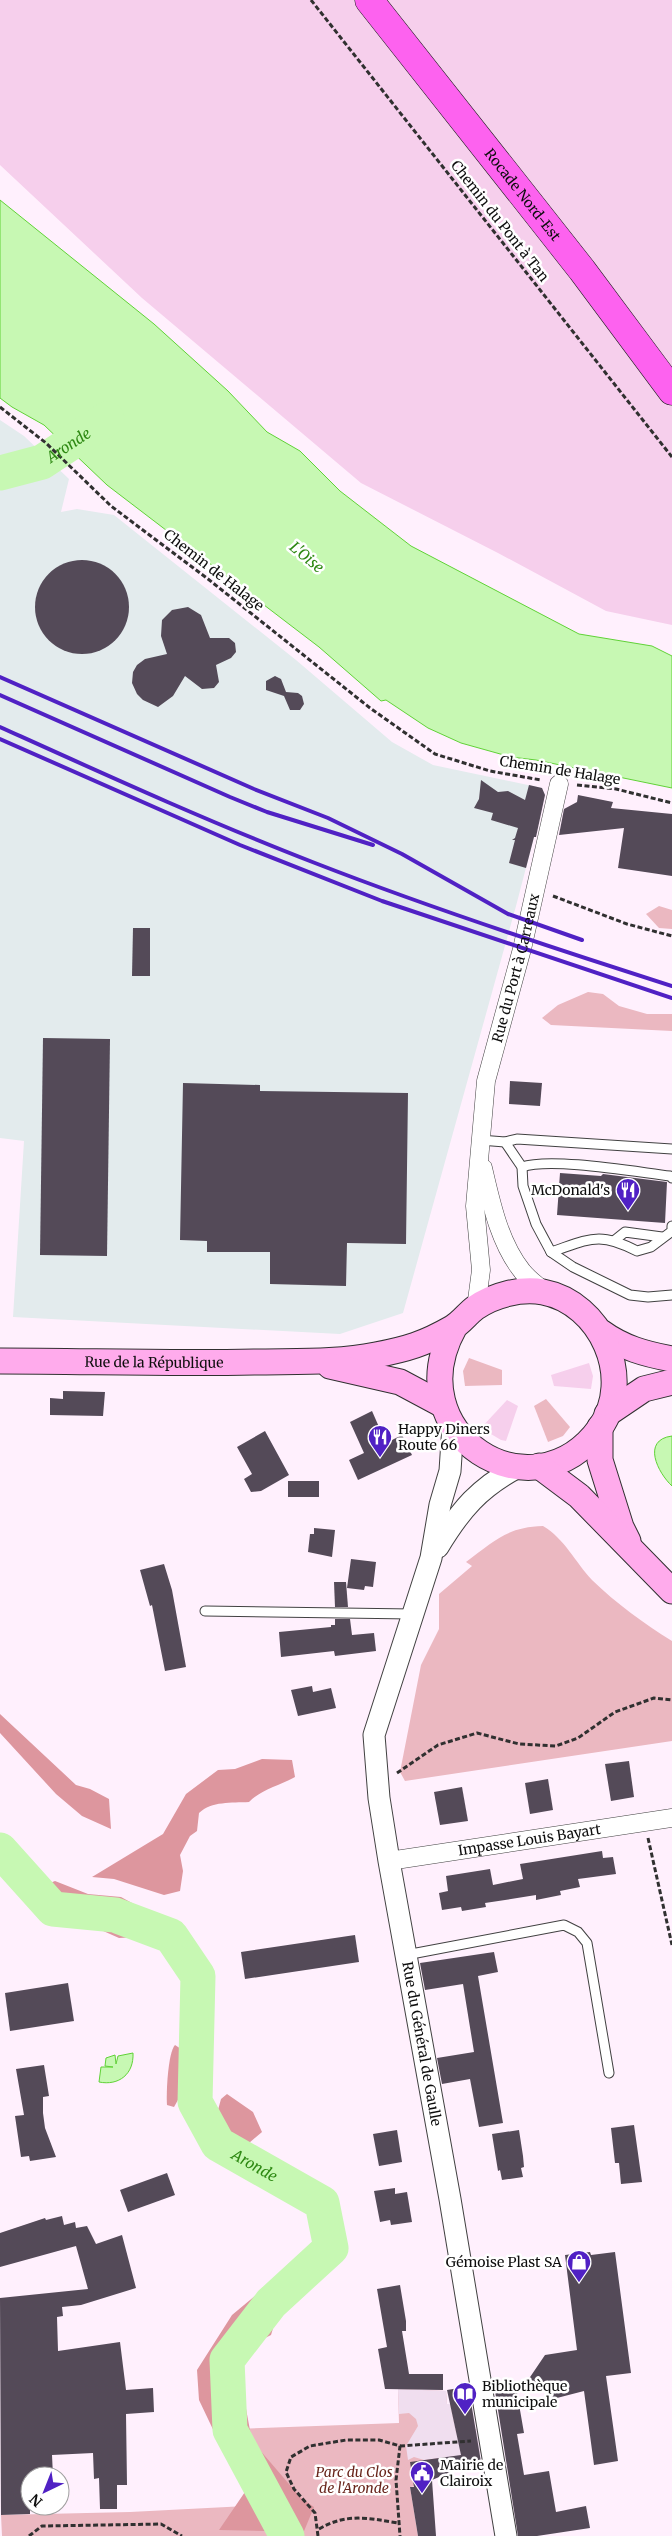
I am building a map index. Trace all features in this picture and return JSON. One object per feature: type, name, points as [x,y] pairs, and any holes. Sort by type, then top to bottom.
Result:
[{"type":"main road","name":"Rocade Nord-Est","points":[[369,0],[570,255],[672,391]]},
{"type":"main road","points":[[672,1359],[648,1355],[619,1345],[601,1332],[584,1313],[545,1292],[513,1292],[490,1299],[476,1308],[456,1326],[442,1354],[439,1371],[448,1415],[462,1439],[478,1453],[497,1462],[529,1466],[563,1459],[584,1446],[604,1421],[644,1389],[672,1382]]},
{"type":"main road","name":"Rue de la République","points":[[0,1361],[308,1361],[370,1356],[412,1348],[456,1326]]},
{"type":"main road","points":[[601,1332],[610,1352],[614,1373],[613,1394],[604,1421],[600,1460],[621,1527],[634,1552]]},
{"type":"main road","name":"Rue de la République","points":[[308,1361],[400,1382],[448,1415]]},
{"type":"main road","points":[[529,1466],[579,1496],[672,1591]]},
{"type":"street","name":"Rue du Port à Carreaux","points":[[476,1308],[481,1270],[475,1206],[486,1081],[522,949],[534,888],[559,784]]},
{"type":"street","name":"Rue du Port à Carreaux","points":[[480,1146],[492,1206],[509,1251],[522,1272],[545,1292]]},
{"type":"street","name":"Rue du Général de Gaulle","points":[[448,1415],[450,1471],[440,1505],[431,1558],[415,1614],[374,1735],[378,1787],[388,1861],[491,2440],[506,2536]]},
{"type":"street","name":"Rue du Général de Gaulle","points":[[431,1558],[465,1506],[494,1480],[529,1466]]},
{"type":"street","name":"Impasse Louis Bayart","points":[[388,1861],[672,1818]]},
{"type":"lane","points":[[480,1146],[517,1139],[672,1149]]},
{"type":"lane","points":[[505,1142],[522,1167],[523,1186],[536,1224],[551,1252],[573,1267],[630,1295],[648,1297],[672,1295]]},
{"type":"lane","points":[[522,1167],[532,1164],[554,1164],[670,1176],[672,1178]]},
{"type":"lane","points":[[551,1252],[592,1239],[615,1240],[637,1251],[651,1247],[662,1236],[672,1231],[672,1226]]},
{"type":"lane","points":[[615,1240],[625,1232],[662,1236]]},
{"type":"lane","points":[[205,1612],[415,1614]]},
{"type":"lane","points":[[406,1955],[564,1925],[578,1932],[588,1943],[609,2074]]},
{"type":"path","name":"Chemin du Pont à Tan","points":[[311,0],[672,457]]},
{"type":"path","name":"Chemin de Halage","points":[[0,406],[66,461],[111,506],[208,579],[370,708],[435,754],[490,771],[559,784],[616,790],[672,802]]},
{"type":"path","points":[[534,888],[627,924],[672,936]]},
{"type":"path","points":[[378,1787],[438,1745],[477,1733],[518,1744],[556,1746],[578,1738],[615,1712],[654,1698],[672,1700]]},
{"type":"path","points":[[645,1822],[672,1945]]},
{"type":"path","points":[[318,2536],[315,2513],[294,2489],[286,2472],[292,2457],[310,2446],[346,2440],[379,2440],[400,2446],[491,2440]]},
{"type":"path","points":[[400,2446],[396,2480],[400,2536]]},
{"type":"path","points":[[318,2529],[335,2520],[364,2517],[398,2523]]},
{"type":"path","points":[[29,2536],[42,2526],[161,2524],[182,2536]]},
{"type":"shaded area","points":[[0,0],[672,0],[672,625],[606,611],[361,483],[142,298],[0,165]]},
{"type":"shaded area","points":[[0,420],[24,436],[69,479],[61,512],[77,509],[114,515],[296,660],[392,742],[433,765],[542,788],[545,795],[516,906],[403,1313],[340,1334],[13,1317],[24,1141],[0,1138]]},
{"type":"shaded area","points":[[589,1363],[593,1376],[591,1389],[554,1386],[551,1375]]},
{"type":"shaded area","points":[[507,1400],[518,1406],[506,1441],[481,1428]]},
{"type":"shaded area","points":[[0,1714],[76,1785],[90,1789],[109,1799],[111,1829],[82,1816],[56,1794],[0,1733]]},
{"type":"shaded area","points":[[262,1759],[292,1760],[295,1777],[265,1791],[249,1802],[210,1806],[199,1813],[197,1831],[190,1836],[180,1855],[183,1871],[180,1891],[164,1895],[114,1879],[92,1877],[163,1834],[186,1794],[218,1770],[235,1769]]},
{"type":"shaded area","points":[[55,1881],[88,1894],[121,1897],[141,1908],[140,1912],[68,1901],[53,1891],[50,1883]]},
{"type":"shaded area","points":[[35,1898],[77,1916],[131,1924],[152,1936],[167,1950],[139,1937],[119,1938],[83,1922],[60,1921],[35,1908],[32,1901]]},
{"type":"shaded area","points":[[203,2023],[208,2053],[202,2078],[191,2074],[189,2055],[192,2030]]},
{"type":"shaded area","points":[[175,2045],[184,2051],[183,2091],[174,2107],[167,2105],[167,2092],[169,2064]]},
{"type":"shaded area","points":[[227,2094],[253,2112],[262,2132],[249,2143],[248,2149],[265,2160],[310,2180],[318,2186],[319,2201],[313,2205],[301,2208],[287,2198],[268,2190],[225,2159],[218,2110],[221,2099]]},
{"type":"shaded area","points":[[297,2261],[310,2277],[310,2284],[296,2301],[278,2312],[271,2335],[251,2345],[238,2374],[252,2441],[301,2498],[314,2507],[302,2536],[275,2525],[265,2531],[219,2530],[247,2489],[228,2461],[199,2400],[197,2370],[232,2315]]},
{"type":"shaded area","points":[[398,2389],[446,2391],[447,2404],[450,2404],[456,2433],[478,2429],[481,2453],[424,2460],[414,2457],[408,2460],[406,2446],[418,2426],[416,2419],[409,2413],[399,2414]]},
{"type":"green space","points":[[659,906],[672,910],[672,929],[659,928],[646,914]]},
{"type":"green space","points":[[588,992],[603,994],[619,1006],[647,1014],[672,1014],[672,1031],[551,1025],[542,1018],[558,1005]]},
{"type":"green space","points":[[469,1358],[502,1370],[502,1385],[465,1386],[463,1371]]},
{"type":"green space","points":[[546,1399],[570,1427],[563,1436],[548,1442],[534,1406]]},
{"type":"green space","points":[[543,1526],[558,1537],[601,1589],[630,1613],[672,1641],[672,1741],[405,1781],[400,1772],[421,1665],[439,1629],[439,1594],[472,1566],[466,1562],[502,1536],[520,1529]]},
{"type":"green space","name":"Parc du Clos de l'Aronde","points":[[398,2389],[446,2391],[447,2404],[450,2404],[456,2433],[478,2429],[481,2453],[411,2463],[417,2486],[410,2487],[418,2536],[2,2536],[1,2515],[70,2516],[70,2513],[284,2504],[234,2429],[399,2423]]},
{"type":"water","name":"L'Oise","points":[[0,200],[154,324],[228,391],[267,432],[300,451],[340,491],[411,546],[579,634],[652,646],[672,656],[672,788],[536,760],[511,757],[461,743],[428,728],[386,700],[381,701],[319,647],[107,485],[44,425],[0,398]]},
{"type":"water","points":[[672,1436],[672,1486],[658,1466],[655,1450],[657,1444],[663,1439]]},
{"type":"water","points":[[133,2053],[131,2067],[124,2077],[113,2082],[99,2082],[101,2067],[113,2067],[105,2066],[106,2058],[115,2055],[116,2064],[118,2056]]},
{"type":"building","points":[[73,560],[91,560],[116,573],[126,589],[129,607],[126,625],[116,641],[91,654],[73,654],[48,641],[35,616],[35,598],[48,573]]},
{"type":"building","points":[[188,607],[201,615],[210,638],[229,638],[235,643],[236,652],[231,658],[216,665],[219,682],[214,688],[202,689],[185,676],[173,696],[158,707],[143,700],[137,694],[132,683],[133,672],[137,665],[145,659],[167,654],[161,636],[162,620],[172,610]]},
{"type":"building","points":[[275,676],[281,679],[286,692],[298,693],[302,696],[304,704],[300,710],[290,710],[284,696],[266,690],[266,681]]},
{"type":"building","points":[[481,780],[498,792],[508,791],[525,800],[529,785],[542,788],[545,795],[536,837],[534,837],[526,868],[509,863],[515,840],[512,840],[515,838],[518,828],[491,820],[493,813],[474,808],[479,799]]},
{"type":"building","points":[[578,795],[613,802],[611,808],[672,814],[672,876],[618,868],[624,828],[559,835],[564,809],[577,802]]},
{"type":"building","points":[[133,928],[150,928],[150,976],[132,976]]},
{"type":"building","points":[[43,1038],[110,1039],[107,1256],[40,1255]]},
{"type":"building","points":[[510,1081],[542,1083],[540,1106],[509,1104]]},
{"type":"building","points":[[183,1083],[260,1085],[260,1091],[408,1093],[406,1244],[347,1243],[346,1286],[270,1284],[270,1252],[207,1252],[207,1241],[180,1240]]},
{"type":"building","points":[[560,1173],[601,1176],[603,1174],[667,1182],[665,1223],[557,1215]]},
{"type":"building","points":[[63,1391],[105,1392],[103,1416],[50,1415],[50,1398],[63,1399]]},
{"type":"building","points":[[372,1411],[386,1443],[402,1435],[412,1455],[358,1480],[349,1460],[364,1453],[350,1422]]},
{"type":"building","points":[[265,1431],[289,1475],[261,1491],[251,1492],[244,1479],[252,1474],[237,1447]]},
{"type":"building","points":[[288,1481],[319,1481],[319,1497],[288,1497]]},
{"type":"building","points":[[314,1528],[335,1530],[332,1557],[308,1552],[310,1534],[314,1534]]},
{"type":"building","points":[[351,1559],[376,1562],[373,1587],[365,1586],[364,1590],[347,1588]]},
{"type":"building","points":[[164,1564],[172,1590],[186,1667],[165,1671],[152,1605],[150,1606],[140,1570]]},
{"type":"building","points":[[334,1582],[346,1582],[348,1607],[335,1607]]},
{"type":"building","points":[[335,1619],[350,1619],[352,1635],[374,1633],[376,1651],[335,1656],[334,1651],[281,1657],[279,1632],[331,1627],[331,1625],[335,1625]]},
{"type":"building","points":[[312,1686],[313,1692],[331,1688],[336,1708],[298,1716],[291,1690]]},
{"type":"building","points":[[629,1761],[634,1797],[611,1801],[605,1764]]},
{"type":"building","points":[[548,1779],[553,1810],[530,1814],[525,1783]]},
{"type":"building","points":[[462,1787],[468,1821],[440,1825],[434,1792]]},
{"type":"building","points":[[602,1851],[603,1858],[613,1857],[616,1874],[578,1879],[580,1887],[560,1891],[561,1895],[536,1900],[536,1895],[485,1903],[486,1907],[462,1911],[461,1907],[442,1910],[439,1893],[448,1891],[446,1876],[490,1869],[493,1885],[523,1879],[520,1864]]},
{"type":"building","points":[[355,1935],[359,1962],[245,1979],[241,1952]]},
{"type":"building","points":[[494,1952],[498,1972],[478,1976],[503,2123],[479,2127],[470,2079],[442,2084],[437,2058],[474,2052],[463,1984],[425,1990],[420,1963]]},
{"type":"building","points":[[68,1983],[74,2021],[10,2031],[5,1993]]},
{"type":"building","points":[[44,2065],[49,2096],[43,2097],[43,2113],[45,2128],[56,2157],[30,2161],[29,2156],[21,2157],[15,2116],[24,2115],[16,2069]]},
{"type":"building","points":[[634,2125],[642,2182],[621,2184],[619,2163],[615,2163],[611,2128]]},
{"type":"building","points":[[397,2130],[402,2162],[379,2166],[373,2134]]},
{"type":"building","points":[[519,2130],[524,2167],[521,2168],[523,2177],[502,2180],[500,2170],[498,2171],[492,2134]]},
{"type":"building","points":[[167,2173],[175,2195],[128,2212],[120,2190]]},
{"type":"building","points":[[395,2188],[395,2194],[407,2192],[412,2222],[391,2225],[390,2220],[380,2222],[374,2191]]},
{"type":"building","points":[[62,2216],[64,2225],[75,2222],[76,2228],[87,2226],[96,2244],[122,2235],[136,2288],[81,2305],[62,2307],[63,2316],[57,2317],[58,2351],[120,2342],[126,2390],[153,2388],[154,2412],[126,2414],[127,2485],[117,2485],[117,2509],[100,2509],[99,2478],[94,2479],[93,2453],[52,2455],[53,2466],[20,2466],[20,2514],[1,2515],[0,2298],[88,2289],[76,2246],[0,2267],[0,2233],[45,2218],[46,2220]]},
{"type":"building","points":[[590,2252],[591,2255],[615,2252],[631,2373],[606,2376],[618,2461],[594,2465],[584,2391],[553,2399],[551,2382],[524,2386],[545,2355],[577,2350],[565,2255]]},
{"type":"building","points":[[400,2285],[406,2321],[406,2331],[402,2331],[409,2374],[443,2374],[443,2390],[385,2389],[378,2349],[387,2347],[377,2289]]},
{"type":"building","name":"Mairie de Clairoix","points":[[465,2387],[467,2396],[470,2396],[482,2468],[451,2472],[432,2480],[436,2536],[418,2536],[410,2487],[414,2487],[410,2462],[461,2455],[447,2390]]},
{"type":"building","points":[[516,2387],[524,2433],[517,2434],[524,2475],[549,2471],[556,2512],[586,2506],[590,2528],[537,2536],[518,2536],[495,2391]]},
{"type":"waterway","name":"Aronde","points":[[0,473],[42,462],[107,419]]},
{"type":"waterway","name":"Aronde","points":[[0,1850],[53,1909],[115,1915],[171,1936],[198,1976],[195,2102],[218,2144],[322,2203],[331,2248],[271,2303],[227,2360],[230,2430],[287,2536]]},
{"type":"railway","points":[[0,677],[254,789],[328,818],[402,854],[508,914],[582,940]]},
{"type":"railway","points":[[0,695],[267,812],[373,845]]},
{"type":"railway","points":[[0,727],[117,780],[315,863],[493,928],[672,986]]},
{"type":"railway","points":[[0,739],[240,845],[382,901],[672,998]]},
{"type":"place","name":"McDonald's","points":[[628,1211]]},
{"type":"place","name":"Happy Diners Route 66","points":[[380,1458]]},
{"type":"place","name":"Gémoise Plast SA","points":[[579,2283]]},
{"type":"place","name":"Bibliothèque municipale","points":[[465,2415]]},
{"type":"place","name":"Mairie de Clairoix","points":[[422,2494]]}]
